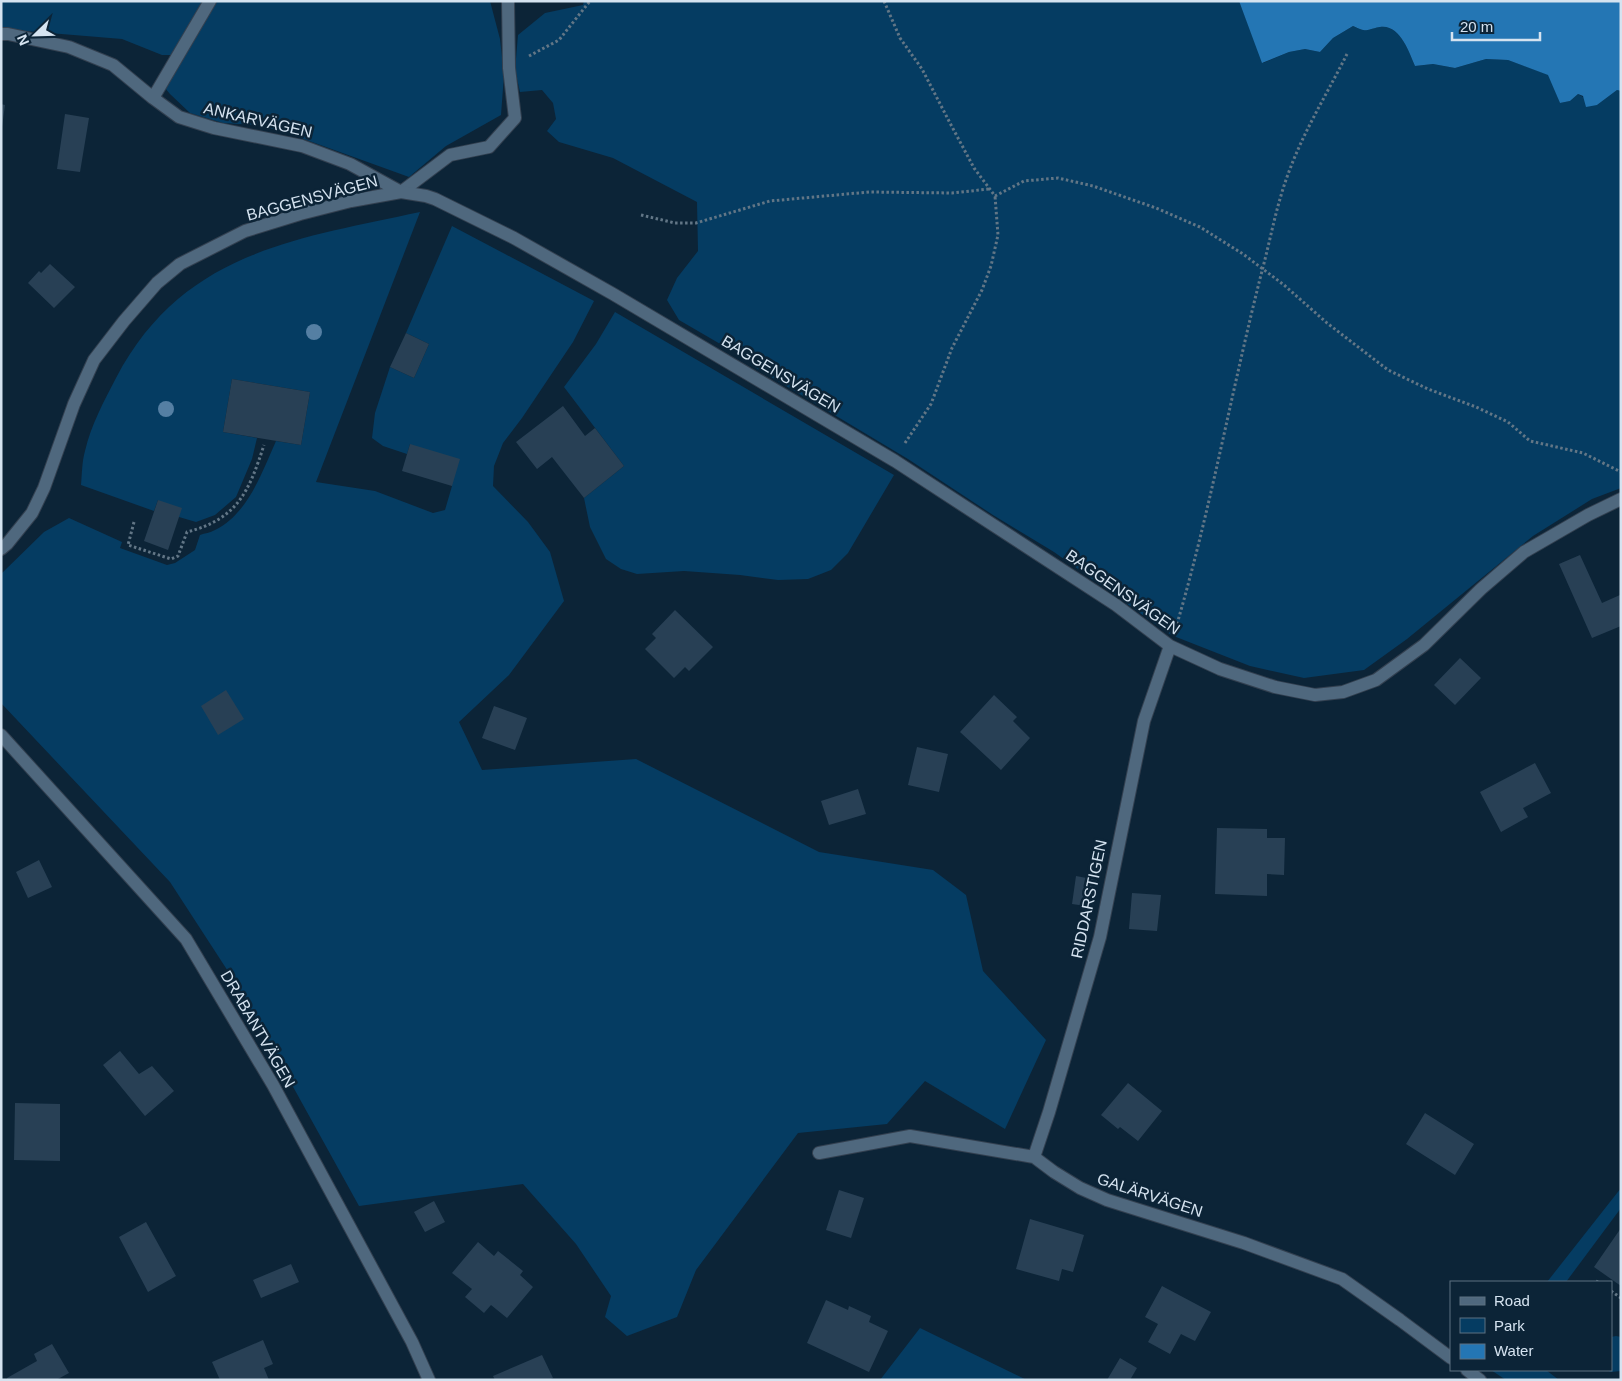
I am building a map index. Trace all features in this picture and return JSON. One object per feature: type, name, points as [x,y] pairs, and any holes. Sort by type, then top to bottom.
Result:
[{"type":"street","points":[[153,98],[210,1]]},
{"type":"street","points":[[402,192],[450,155],[489,147],[516,118],[509,68],[508,1]]},
{"type":"street","name":"ANKARVÄGEN","points":[[1,34],[69,47],[113,65],[179,117],[214,128],[302,146],[350,164],[402,192]]},
{"type":"street","name":"BAGGENSVÄGEN","points":[[1,549],[32,513],[44,488],[74,404],[94,360],[157,283],[180,264],[245,232],[300,214],[351,201],[402,192],[435,199],[514,238],[613,294],[895,461],[1116,605],[1170,646],[1220,668],[1275,687],[1315,694],[1343,692],[1376,680],[1424,645],[1481,589],[1524,552],[1588,515],[1621,499]]},
{"type":"street","name":"RIDDARSTIGEN","points":[[1034,1157],[1100,937],[1144,722],[1170,646]]},
{"type":"street","name":"DRABANTVÄGEN","points":[[1,735],[186,939],[273,1085],[412,1342],[429,1380]]},
{"type":"street","name":"GALÄRVÄGEN","points":[[819,1153],[910,1136],[1034,1157],[1080,1188],[1107,1200],[1244,1243],[1342,1279],[1450,1357]]},
{"type":"street","points":[[1468,1371],[1480,1380]]},
{"type":"path","points":[[509,68],[558,40],[590,1]]},
{"type":"path","points":[[884,1],[900,38],[922,69],[974,168],[995,196],[998,235],[991,266],[985,282],[952,348],[931,404],[908,436],[895,461]]},
{"type":"path","points":[[1170,646],[1193,569],[1277,207],[1290,168],[1307,128],[1348,54]]},
{"type":"path","points":[[995,196],[1024,181],[1058,178],[1093,186],[1156,208],[1200,227],[1243,254],[1284,284],[1327,323],[1388,370],[1428,389],[1476,407],[1508,422],[1530,441],[1583,453],[1621,472]]},
{"type":"path","points":[[641,215],[675,223],[696,223],[770,202],[869,192],[952,193],[990,189]]},
{"type":"path","points":[[134,522],[128,545],[171,559],[178,556],[187,532],[216,522],[230,512],[240,500],[258,464],[264,445]]},
{"type":"green space","points":[[1,1],[204,1],[174,55],[162,55],[122,39],[1,29]]},
{"type":"green space","points":[[216,1],[490,1],[500,39],[504,75],[501,115],[446,146],[409,177],[290,134],[258,125],[223,123],[190,113],[165,88]]},
{"type":"green space","points":[[584,1],[1239,1],[1263,63],[1289,52],[1305,49],[1320,52],[1333,38],[1353,26],[1364,30],[1387,27],[1398,34],[1403,40],[1415,66],[1433,64],[1455,68],[1486,59],[1508,60],[1549,75],[1560,103],[1570,101],[1578,94],[1597,105],[1617,90],[1621,91],[1621,488],[1592,499],[1533,536],[1407,639],[1364,670],[1304,678],[1250,666],[1171,635],[1054,552],[993,515],[908,459],[751,365],[747,353],[722,345],[679,320],[667,300],[677,278],[698,251],[697,202],[613,158],[559,142],[547,131],[556,119],[553,103],[542,90],[520,92],[515,70],[518,35],[545,13],[583,5]]},
{"type":"green space","points":[[420,212],[316,482],[375,491],[433,513],[445,510],[452,486],[410,444],[407,454],[383,446],[372,438],[375,413],[390,367],[414,378],[429,344],[406,333],[452,226],[594,301],[573,342],[503,443],[494,466],[493,486],[528,522],[550,552],[564,601],[509,675],[459,722],[482,770],[636,759],[819,852],[933,870],[966,895],[983,971],[1046,1040],[1005,1129],[925,1081],[887,1124],[798,1133],[696,1270],[677,1317],[627,1336],[605,1317],[611,1296],[576,1244],[523,1184],[359,1206],[235,982],[170,882],[1,703],[1,574],[44,532],[69,518],[122,542],[120,548],[167,565],[175,563],[195,550],[200,535],[211,532],[227,523],[236,514],[253,491],[276,441],[301,445],[310,392],[232,379],[223,432],[257,438],[252,459],[236,497],[215,515],[196,522],[179,517],[158,500],[154,511],[81,485],[84,455],[94,423],[116,378],[143,336],[174,303],[208,277],[246,258],[286,243]]},
{"type":"green space","points":[[615,312],[894,475],[848,553],[831,570],[808,579],[778,580],[684,571],[637,574],[621,569],[606,559],[590,527],[584,498],[624,466],[564,387],[596,344]]},
{"type":"green space","points":[[1621,1188],[1621,1208],[1567,1281],[1548,1281]]},
{"type":"green space","points":[[920,1328],[1027,1380],[880,1380]]},
{"type":"green space","points":[[1612,1337],[1621,1337],[1621,1371],[1611,1372],[1608,1371],[1612,1371]]},
{"type":"green space","points":[[1492,1371],[1547,1371],[1559,1380],[1506,1380]]},
{"type":"water","points":[[1239,1],[1621,1],[1621,91],[1617,90],[1597,105],[1586,107],[1583,96],[1578,94],[1570,101],[1560,103],[1548,75],[1508,60],[1486,59],[1455,68],[1433,64],[1415,66],[1403,40],[1398,34],[1387,27],[1364,30],[1353,26],[1333,38],[1320,52],[1305,49],[1289,52],[1262,63]]},
{"type":"building","points":[[1,104],[5,105],[2,127],[1,127]]},
{"type":"building","points":[[65,114],[89,118],[80,172],[57,169]]},
{"type":"building","points":[[50,264],[75,287],[54,308],[28,283],[39,271],[41,273]]},
{"type":"building","points":[[406,333],[429,344],[414,378],[390,367]]},
{"type":"building","points":[[232,379],[310,392],[301,445],[223,432]]},
{"type":"building","points":[[563,406],[585,436],[595,428],[624,466],[584,498],[552,457],[537,469],[516,442]]},
{"type":"building","points":[[410,444],[460,459],[452,486],[402,471]]},
{"type":"building","points":[[158,500],[182,508],[168,550],[144,541]]},
{"type":"building","points":[[1580,555],[1602,603],[1620,595],[1621,597],[1621,626],[1592,638],[1559,564]]},
{"type":"building","points":[[675,610],[713,647],[689,671],[685,667],[674,678],[645,649],[656,638],[652,634]]},
{"type":"building","points":[[1460,658],[1481,678],[1455,705],[1434,685]]},
{"type":"building","points":[[226,690],[244,719],[218,735],[201,706]]},
{"type":"building","points":[[994,695],[1017,717],[1013,721],[1030,738],[1001,770],[960,732]]},
{"type":"building","points":[[494,706],[527,718],[515,750],[482,738]]},
{"type":"building","points":[[917,747],[948,754],[939,792],[908,785]]},
{"type":"building","points":[[1535,763],[1551,793],[1523,808],[1528,817],[1501,832],[1480,792]]},
{"type":"building","points":[[858,789],[866,814],[829,825],[821,801]]},
{"type":"building","points":[[1217,828],[1267,829],[1267,838],[1285,838],[1284,875],[1267,874],[1267,896],[1215,894]]},
{"type":"building","points":[[39,860],[52,887],[28,898],[16,872]]},
{"type":"building","points":[[1076,876],[1097,880],[1093,907],[1072,904]]},
{"type":"building","points":[[1132,893],[1161,895],[1157,931],[1129,929]]},
{"type":"building","points":[[120,1051],[139,1074],[152,1066],[174,1091],[145,1116],[103,1065]]},
{"type":"building","points":[[1128,1083],[1162,1111],[1138,1141],[1120,1127],[1118,1129],[1101,1115]]},
{"type":"building","points":[[15,1103],[60,1104],[60,1161],[14,1160]]},
{"type":"building","points":[[1425,1113],[1474,1144],[1455,1175],[1406,1144]]},
{"type":"building","points":[[839,1190],[864,1198],[851,1238],[826,1230]]},
{"type":"building","points":[[434,1201],[445,1222],[425,1232],[414,1212]]},
{"type":"building","points":[[1030,1219],[1084,1235],[1073,1272],[1062,1269],[1059,1281],[1016,1269]]},
{"type":"building","points":[[146,1222],[176,1276],[148,1292],[119,1237]]},
{"type":"building","points":[[1621,1228],[1621,1286],[1594,1267]]},
{"type":"building","points":[[478,1242],[494,1256],[498,1251],[523,1271],[520,1275],[533,1287],[507,1318],[491,1305],[484,1313],[465,1297],[472,1289],[452,1273]]},
{"type":"building","points":[[291,1264],[299,1282],[261,1298],[253,1280]]},
{"type":"building","points":[[1162,1286],[1211,1312],[1195,1341],[1181,1334],[1170,1354],[1148,1342],[1158,1324],[1145,1317]]},
{"type":"building","points":[[826,1300],[848,1310],[849,1306],[871,1316],[869,1322],[888,1331],[869,1372],[807,1343]]},
{"type":"building","points":[[263,1340],[273,1364],[264,1368],[269,1380],[220,1380],[212,1362]]},
{"type":"building","points":[[52,1344],[69,1373],[56,1380],[7,1380],[7,1378],[37,1361],[34,1354]]},
{"type":"building","points":[[542,1355],[553,1378],[548,1380],[495,1380],[493,1376]]},
{"type":"building","points":[[1120,1358],[1137,1368],[1130,1380],[1107,1380]]}]
